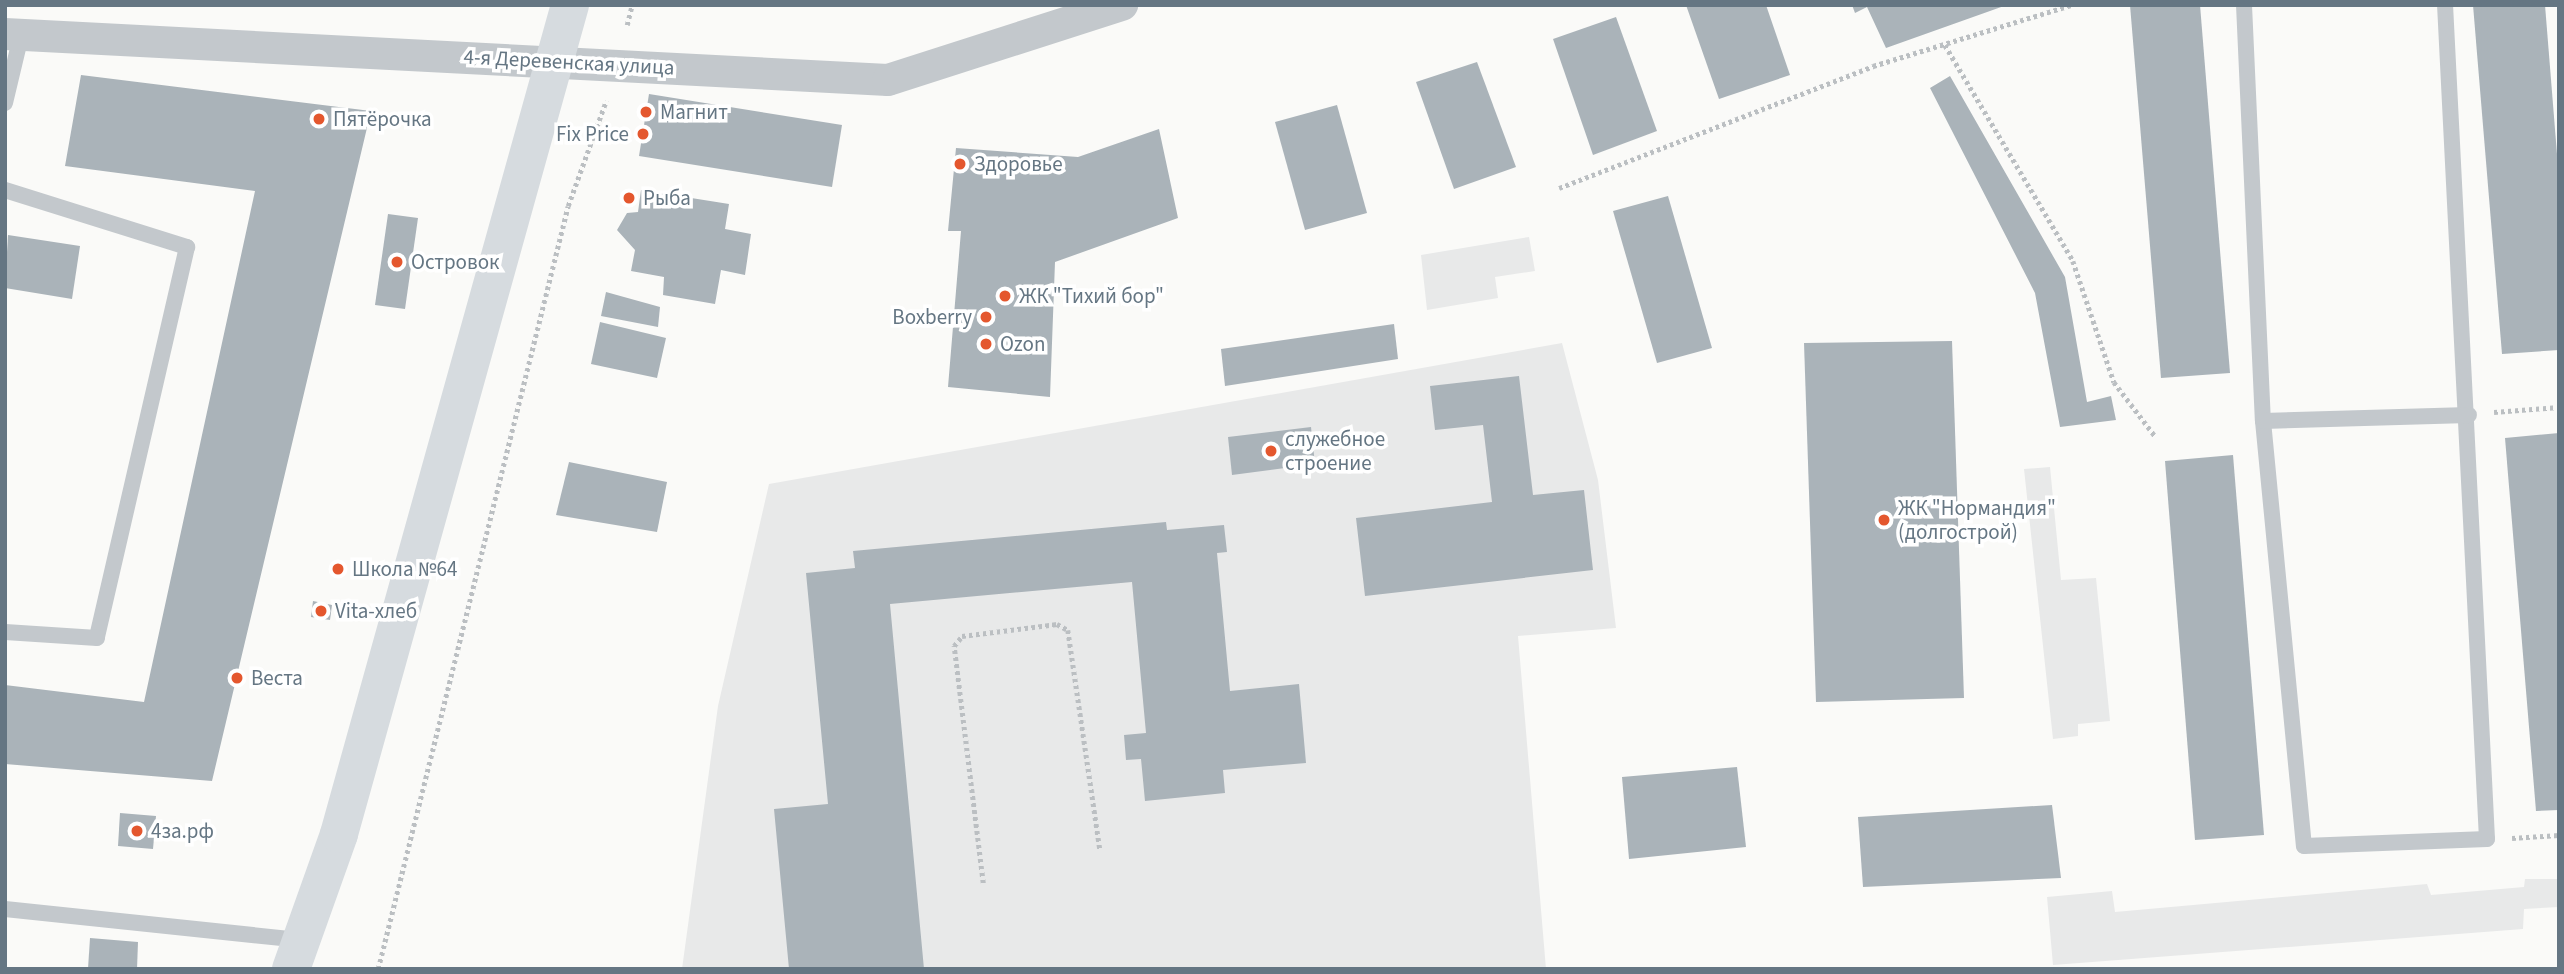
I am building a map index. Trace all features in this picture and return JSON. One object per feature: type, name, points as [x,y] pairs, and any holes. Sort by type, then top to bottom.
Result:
[{"type":"street","points":[[296,954],[339,834],[558,61],[570,5]]},
{"type":"street","name":"4-я Деревенская улица","points":[[13,35],[888,80],[1122,5]]},
{"type":"lane","points":[[2244,5],[2263,421],[2304,846],[2487,839],[2469,415],[2445,5]]},
{"type":"lane","points":[[5,103],[13,35]]},
{"type":"lane","points":[[5,190],[187,247],[97,638],[5,632]]},
{"type":"lane","points":[[2263,421],[2469,415]]},
{"type":"lane","points":[[5,909],[296,954]]},
{"type":"path","points":[[627,25],[632,5]]},
{"type":"path","points":[[1559,188],[1945,45],[2071,5]]},
{"type":"path","points":[[1945,45],[2073,261],[2114,382],[2155,436]]},
{"type":"path","points":[[378,969],[568,206],[611,87]]},
{"type":"path","points":[[2469,415],[2559,407]]},
{"type":"path","points":[[983,883],[954,646],[962,636],[1057,624],[1068,630],[1100,849]]},
{"type":"path","points":[[2487,839],[2559,835]]},
{"type":"shaded area","points":[[1529,237],[1535,271],[1495,277],[1498,298],[1427,310],[1421,255]]},
{"type":"shaded area","points":[[1562,343],[1598,480],[1616,628],[1518,636],[1546,969],[682,969],[718,706],[769,484]]},
{"type":"shaded area","points":[[2050,467],[2061,580],[2096,578],[2110,721],[2078,724],[2078,736],[2053,739],[2024,469]]},
{"type":"shaded area","points":[[2525,879],[2559,879],[2559,907],[2524,909],[2523,929],[2053,965],[2047,897],[2112,891],[2115,912],[2427,884],[2431,895],[2524,887]]},
{"type":"building","points":[[1686,5],[1766,5],[1790,75],[1719,99]]},
{"type":"building","points":[[1852,5],[2004,6],[1886,48],[1867,7],[1855,13]]},
{"type":"building","points":[[2130,5],[2200,5],[2230,373],[2161,378]]},
{"type":"building","points":[[2473,5],[2545,5],[2559,179],[2559,350],[2502,354]]},
{"type":"building","points":[[1616,17],[1657,131],[1593,155],[1553,39]]},
{"type":"building","points":[[1477,62],[1516,167],[1454,189],[1416,82]]},
{"type":"building","points":[[81,75],[371,111],[212,781],[5,764],[5,685],[144,702],[255,191],[65,166]]},
{"type":"building","points":[[1950,76],[2065,277],[2087,402],[2111,396],[2116,420],[2060,427],[2035,293],[1930,88]]},
{"type":"building","points":[[649,94],[842,125],[832,187],[639,156]]},
{"type":"building","points":[[1337,105],[1367,213],[1305,230],[1275,122]]},
{"type":"building","name":"ЖК \"Тихий бор\"","points":[[1159,129],[1178,218],[1055,262],[1050,397],[948,387],[961,231],[948,231],[956,148],[1078,157]]},
{"type":"building","points":[[641,190],[729,204],[725,229],[751,234],[745,275],[721,270],[715,304],[663,295],[664,277],[631,271],[635,250],[617,230],[627,213],[638,212]]},
{"type":"building","points":[[1668,196],[1712,348],[1657,363],[1613,211]]},
{"type":"building","name":"Островок","points":[[388,214],[418,218],[405,309],[375,305]]},
{"type":"building","points":[[8,235],[80,246],[72,299],[5,288]]},
{"type":"building","points":[[606,292],[660,307],[658,327],[601,316]]},
{"type":"building","points":[[600,322],[666,338],[657,378],[591,364]]},
{"type":"building","points":[[1394,324],[1398,359],[1225,386],[1221,349]]},
{"type":"building","name":"ЖК \"Нормандия\" (долгострой)","points":[[1952,341],[1964,698],[1816,702],[1804,343]]},
{"type":"building","points":[[1519,376],[1533,495],[1584,490],[1593,570],[1365,596],[1356,518],[1492,502],[1483,425],[1435,430],[1430,386]]},
{"type":"building","name":"служебное строение","points":[[1311,427],[1315,464],[1232,475],[1228,437]]},
{"type":"building","points":[[2559,433],[2559,810],[2536,811],[2505,438]]},
{"type":"building","points":[[2233,455],[2264,835],[2195,840],[2165,461]]},
{"type":"building","points":[[569,462],[667,482],[657,532],[556,515]]},
{"type":"building","points":[[1166,522],[1167,530],[1224,525],[1227,552],[1217,553],[1230,691],[1299,684],[1306,763],[1223,770],[1225,793],[1145,801],[1141,759],[1126,760],[1124,735],[1146,733],[1132,582],[890,604],[924,969],[789,969],[774,809],[828,804],[806,573],[855,568],[853,551]]},
{"type":"building","name":"Vita-хлеб","points":[[313,601],[332,605],[330,620],[311,617]]},
{"type":"building","points":[[1737,767],[1746,847],[1629,859],[1622,777]]},
{"type":"building","points":[[2052,805],[2061,878],[1863,887],[1858,817]]},
{"type":"building","name":"4за.рф","points":[[120,813],[156,816],[153,849],[118,846]]},
{"type":"building","points":[[90,938],[138,942],[137,969],[88,969]]},
{"type":"place","name":"Магнит","points":[[646,112]]},
{"type":"place","name":"Пятёрочка","points":[[319,119]]},
{"type":"place","name":"Fix Price","points":[[643,134]]},
{"type":"place","name":"Здоровье","points":[[960,164]]},
{"type":"place","name":"Рыба","points":[[629,198]]},
{"type":"place","name":"Островок","points":[[397,262]]},
{"type":"place","name":"ЖК \"Тихий бор\"","points":[[1005,296]]},
{"type":"place","name":"Boxberry","points":[[986,317]]},
{"type":"place","name":"Ozon","points":[[986,344]]},
{"type":"place","name":"служебное строение","points":[[1271,451]]},
{"type":"place","name":"ЖК \"Нормандия\" (долгострой)","points":[[1884,520]]},
{"type":"place","name":"Школа №64","points":[[338,569]]},
{"type":"place","name":"Vita-хлеб","points":[[321,611]]},
{"type":"place","name":"Веста","points":[[237,678]]},
{"type":"place","name":"4за.рф","points":[[137,831]]}]
